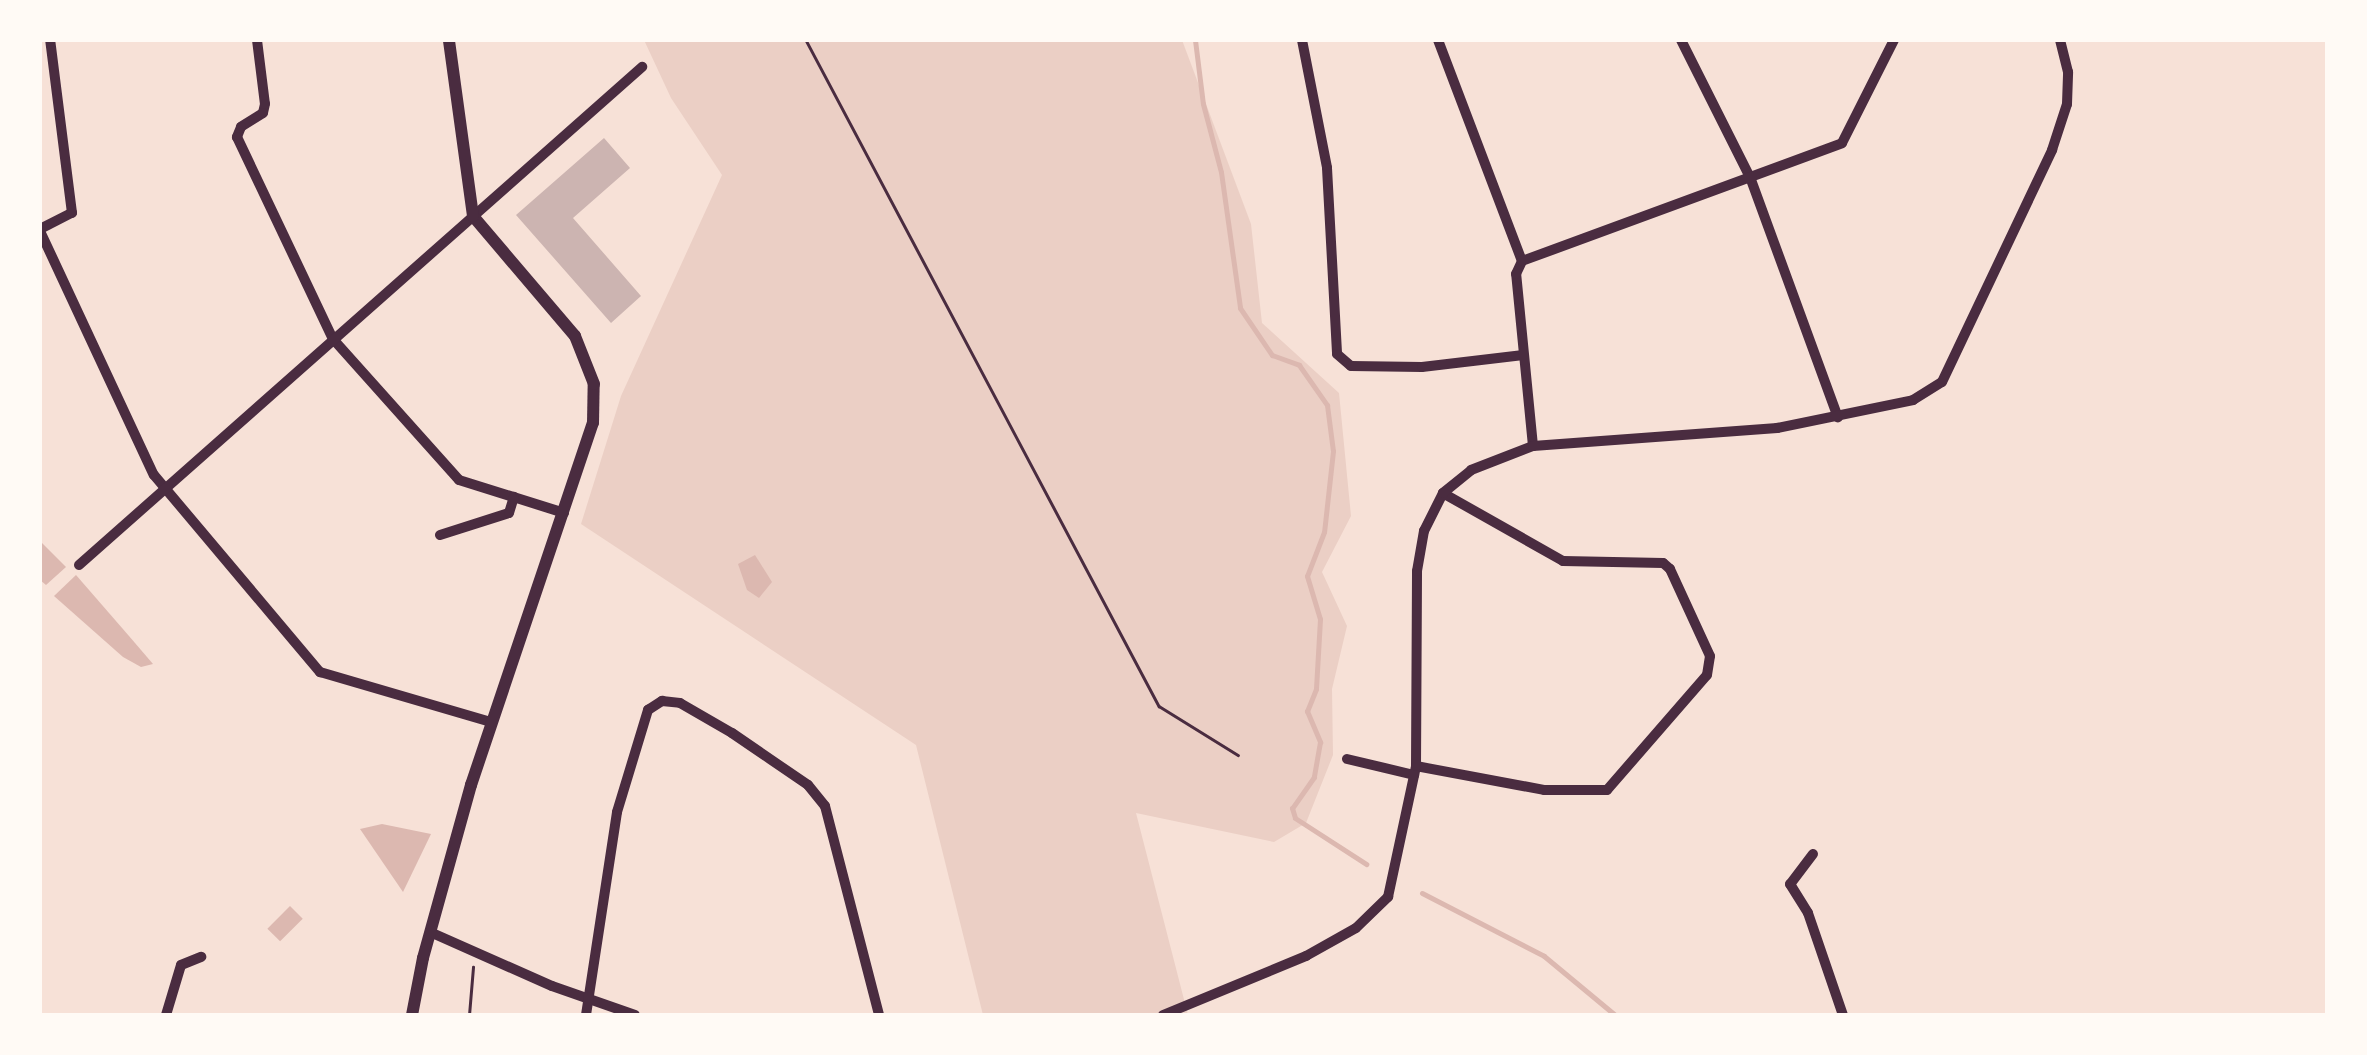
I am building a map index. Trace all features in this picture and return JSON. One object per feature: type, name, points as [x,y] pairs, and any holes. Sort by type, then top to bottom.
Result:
[{"type":"street","points":[[50,40],[72,214],[40,230],[140,448],[165,490],[320,672],[491,722]]},
{"type":"street","points":[[257,40],[265,104],[263,113],[241,126],[237,137],[333,339],[460,480],[564,513]]},
{"type":"street","points":[[412,1015],[430,932],[491,722],[593,423],[594,384],[576,336],[473,216],[449,40]]},
{"type":"street","points":[[1302,40],[1327,168],[1337,354],[1351,366],[1422,367],[1523,354]]},
{"type":"street","points":[[1438,40],[1522,261]]},
{"type":"street","points":[[1681,40],[1750,177],[1838,417]]},
{"type":"street","points":[[1533,446],[1516,274],[1522,261],[1842,142],[1894,40]]},
{"type":"street","points":[[1163,1015],[1267,975],[1376,914],[1388,897],[1415,771],[1417,572],[1424,531],[1442,493],[1471,470],[1533,446],[1710,436],[1838,417],[1913,400],[1942,382],[2052,150],[2067,104],[2068,72],[2060,40]]},
{"type":"street","points":[[78,565],[642,67]]},
{"type":"street","points":[[1348,759],[1544,790],[1608,790],[1706,674],[1710,656],[1670,569],[1663,563],[1563,561],[1442,493]]},
{"type":"street","points":[[440,535],[509,514],[514,497]]},
{"type":"street","points":[[586,1015],[616,812],[648,710],[662,701],[680,703],[732,733],[808,784],[825,806],[880,1015]]},
{"type":"street","points":[[1813,854],[1790,884],[1808,912],[1843,1015]]},
{"type":"street","points":[[430,932],[473,953],[635,1015]]},
{"type":"street","points":[[166,1015],[181,964],[201,957]]},
{"type":"path","points":[[806,40],[1159,706],[1238,755]]},
{"type":"path","points":[[469,1015],[473,953]]},
{"type":"shaded area","points":[[644,40],[1182,40],[1251,224],[1262,323],[1339,393],[1351,516],[1322,572],[1347,626],[1332,689],[1333,755],[1306,823],[1274,842],[1136,813],[1188,1015],[983,1015],[916,745],[581,524],[621,396],[722,175],[671,98]]},
{"type":"shaded area","points":[[40,541],[66,567],[46,585],[40,580]]},
{"type":"shaded area","points":[[755,555],[772,582],[759,598],[747,590],[738,564]]},
{"type":"shaded area","points":[[76,575],[153,664],[141,667],[123,657],[54,596]]},
{"type":"shaded area","points":[[382,824],[431,834],[403,892],[360,829]]},
{"type":"shaded area","points":[[290,906],[303,919],[280,941],[267,929]]},
{"type":"building","points":[[604,138],[630,168],[573,218],[641,296],[611,323],[516,215]]},
{"type":"waterway","points":[[1195,40],[1203,104],[1221,172],[1240,308],[1272,355],[1299,365],[1327,405],[1333,451],[1324,532],[1307,576],[1320,619],[1316,689],[1307,711],[1320,742],[1314,777],[1292,808],[1295,818],[1366,864]]},
{"type":"waterway","points":[[1422,893],[1544,956],[1615,1015]]}]
